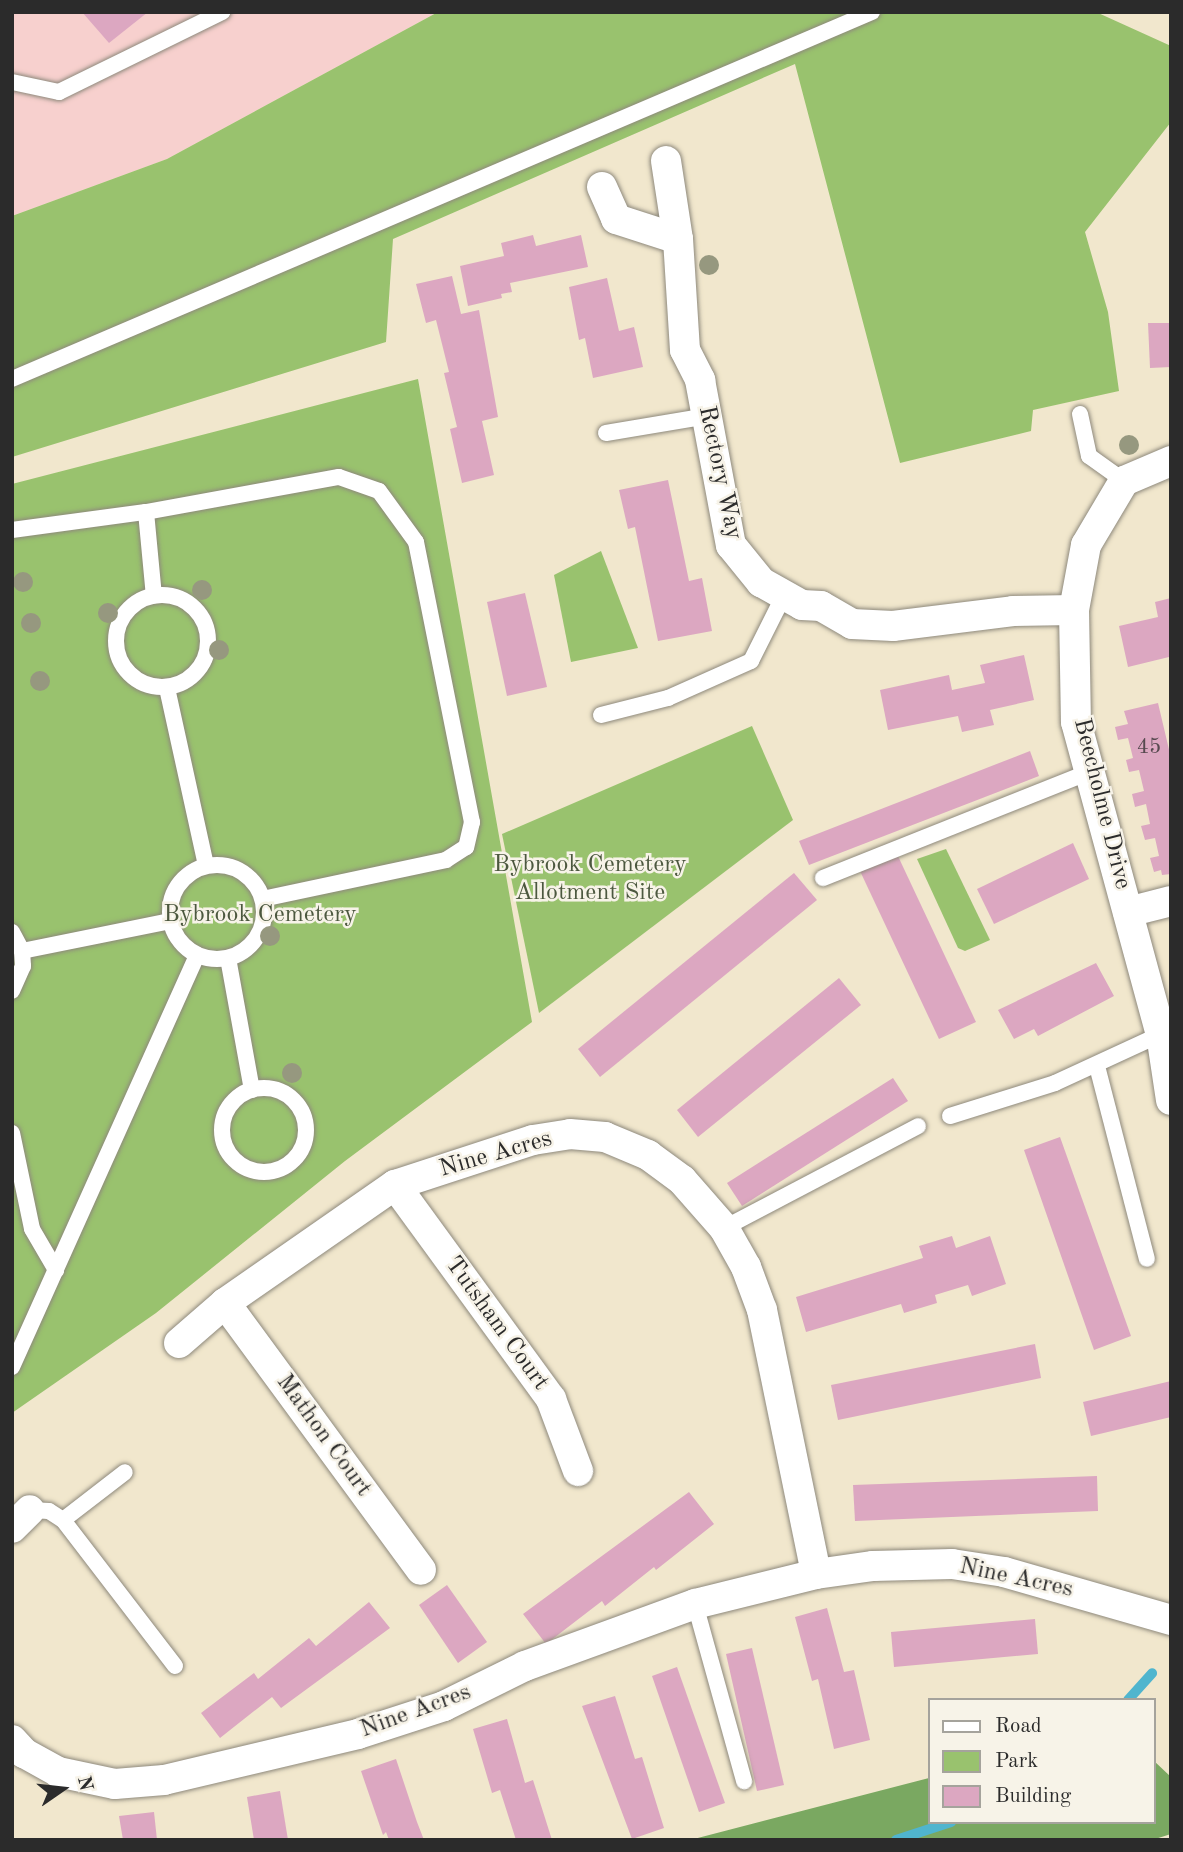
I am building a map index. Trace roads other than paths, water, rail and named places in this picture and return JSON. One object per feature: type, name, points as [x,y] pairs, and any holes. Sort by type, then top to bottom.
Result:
[{"type":"street","name":"Rectory Way","points":[[666,161],[678,239],[685,350],[700,380],[731,545],[761,582],[802,605],[821,606],[852,624],[893,626],[1013,611],[1074,610]]},
{"type":"street","points":[[602,187],[616,219],[678,239]]},
{"type":"street","points":[[1124,481],[1171,461]]},
{"type":"street","name":"Beecholme Drive","points":[[1124,481],[1086,545],[1074,610],[1076,722],[1161,1034],[1171,1100]]},
{"type":"street","points":[[1128,912],[1171,901]]},
{"type":"street","name":"Nine Acres","points":[[179,1343],[225,1303],[396,1185],[533,1140],[570,1134],[605,1137],[648,1155],[682,1180],[724,1228],[746,1267],[762,1310],[816,1574]]},
{"type":"street","name":"Tutsham Court","points":[[396,1185],[551,1399],[578,1471]]},
{"type":"street","name":"Mathon Court","points":[[225,1303],[421,1570]]},
{"type":"street","name":"Nine Acres","points":[[12,1740],[24,1754],[58,1772],[115,1784],[164,1780],[358,1734],[444,1706],[525,1666],[695,1604],[816,1574],[873,1566],[952,1564],[1017,1576],[1171,1620]]},
{"type":"lane","points":[[12,82],[58,92],[222,12]]},
{"type":"lane","points":[[12,379],[872,12]]},
{"type":"lane","points":[[1080,414],[1089,456],[1124,481]]},
{"type":"lane","points":[[606,433],[708,416]]},
{"type":"lane","points":[[12,530],[146,512],[339,477],[379,491],[416,542],[472,822],[466,848],[446,860],[262,899]]},
{"type":"lane","points":[[146,512],[154,596]]},
{"type":"lane","points":[[601,715],[668,698],[751,662],[784,595]]},
{"type":"lane","points":[[154,596],[168,596],[195,609],[208,635],[202,664],[193,676],[167,688],[151,687],[125,670],[115,640],[127,611],[154,596]]},
{"type":"lane","points":[[167,688],[206,866]]},
{"type":"lane","points":[[823,878],[1089,772]]},
{"type":"lane","points":[[221,864],[247,875],[262,899],[265,914],[254,943],[228,958],[197,955],[185,947],[170,921],[174,892],[182,880],[206,866],[221,864]]},
{"type":"lane","points":[[22,951],[170,921]]},
{"type":"lane","points":[[12,932],[22,951],[22,973],[12,991]]},
{"type":"lane","points":[[12,1367],[197,955]]},
{"type":"lane","points":[[228,958],[252,1090]]},
{"type":"lane","points":[[950,1116],[1097,1066],[1161,1034]]},
{"type":"lane","points":[[1097,1066],[1147,1259]]},
{"type":"lane","points":[[252,1090],[278,1090],[299,1107],[305,1119],[303,1146],[297,1157],[274,1171],[246,1168],[226,1148],[223,1119],[229,1106],[252,1090]]},
{"type":"lane","points":[[724,1228],[918,1126]]},
{"type":"lane","points":[[12,1133],[32,1229],[57,1269]]},
{"type":"lane","points":[[64,1520],[125,1472]]},
{"type":"lane","points":[[21,1519],[49,1511],[64,1520],[176,1666]]},
{"type":"lane","points":[[695,1604],[744,1781]]},
{"type":"waterway","points":[[1130,1698],[1152,1673]]},
{"type":"waterway","points":[[896,1840],[945,1824]]},
{"type":"park label","name":"Bybrook Cemetery Allotment Site","points":[[590,880]]},
{"type":"park label","name":"Bybrook Cemetery","points":[[260,916]]}]
